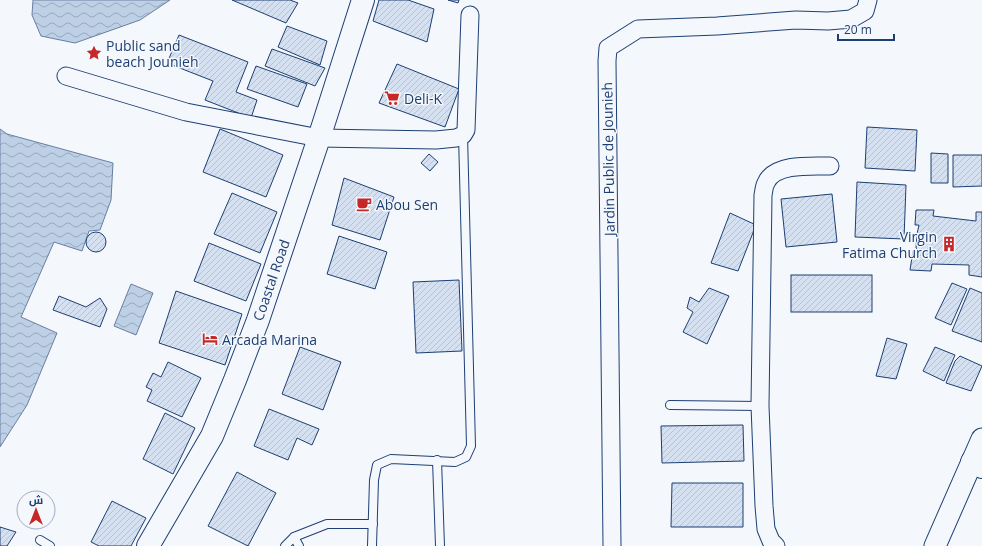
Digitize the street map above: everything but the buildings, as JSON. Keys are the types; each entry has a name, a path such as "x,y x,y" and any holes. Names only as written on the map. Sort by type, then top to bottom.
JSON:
{"main road":[{"name":"Coastal Road","path":"150,545 215,429 258,320 319,138 363,0"}],"street":[{"name":"Jardin Public de Jounieh","path":"612,546 608,48 638,29 717,26 796,20 828,21 851,19 865,11 868,0"},
{"path":"66,76 186,112 319,138 436,140 456,138 463,135 466,130 470,15"},
{"path":"776,546 771,542 766,529 760,406 763,195 766,182 772,175 782,168 830,166"},
{"path":"935,546 977,465 982,438"}],"lane":[{"path":"372,546 374,480 377,465 391,459 455,462 466,457 471,446 463,135"},
{"path":"670,405 760,406"},
{"path":"437,460 440,546"},
{"path":"285,546 294,537 327,524 373,524"},
{"path":"294,537 299,546"},
{"path":"40,540 50,546"}],"water":[{"path":"33,0 170,0 140,20 75,43 41,36 32,15"},
{"path":"0,129 7,134 113,163 111,200 100,230 89,231 82,251 54,242 21,317 57,333 27,405 0,447"},
{"path":"131,284 153,293 136,335 114,326"}],"place":[{"name":"Public sand beach Jounieh","path":"94,53"},
{"name":"Deli-K","path":"392,98"},
{"name":"Abou Sen","path":"364,204"},
{"name":"Virgin Fatima Church","path":"949,244"},
{"name":"Arcada Marina","path":"210,339"}]}
